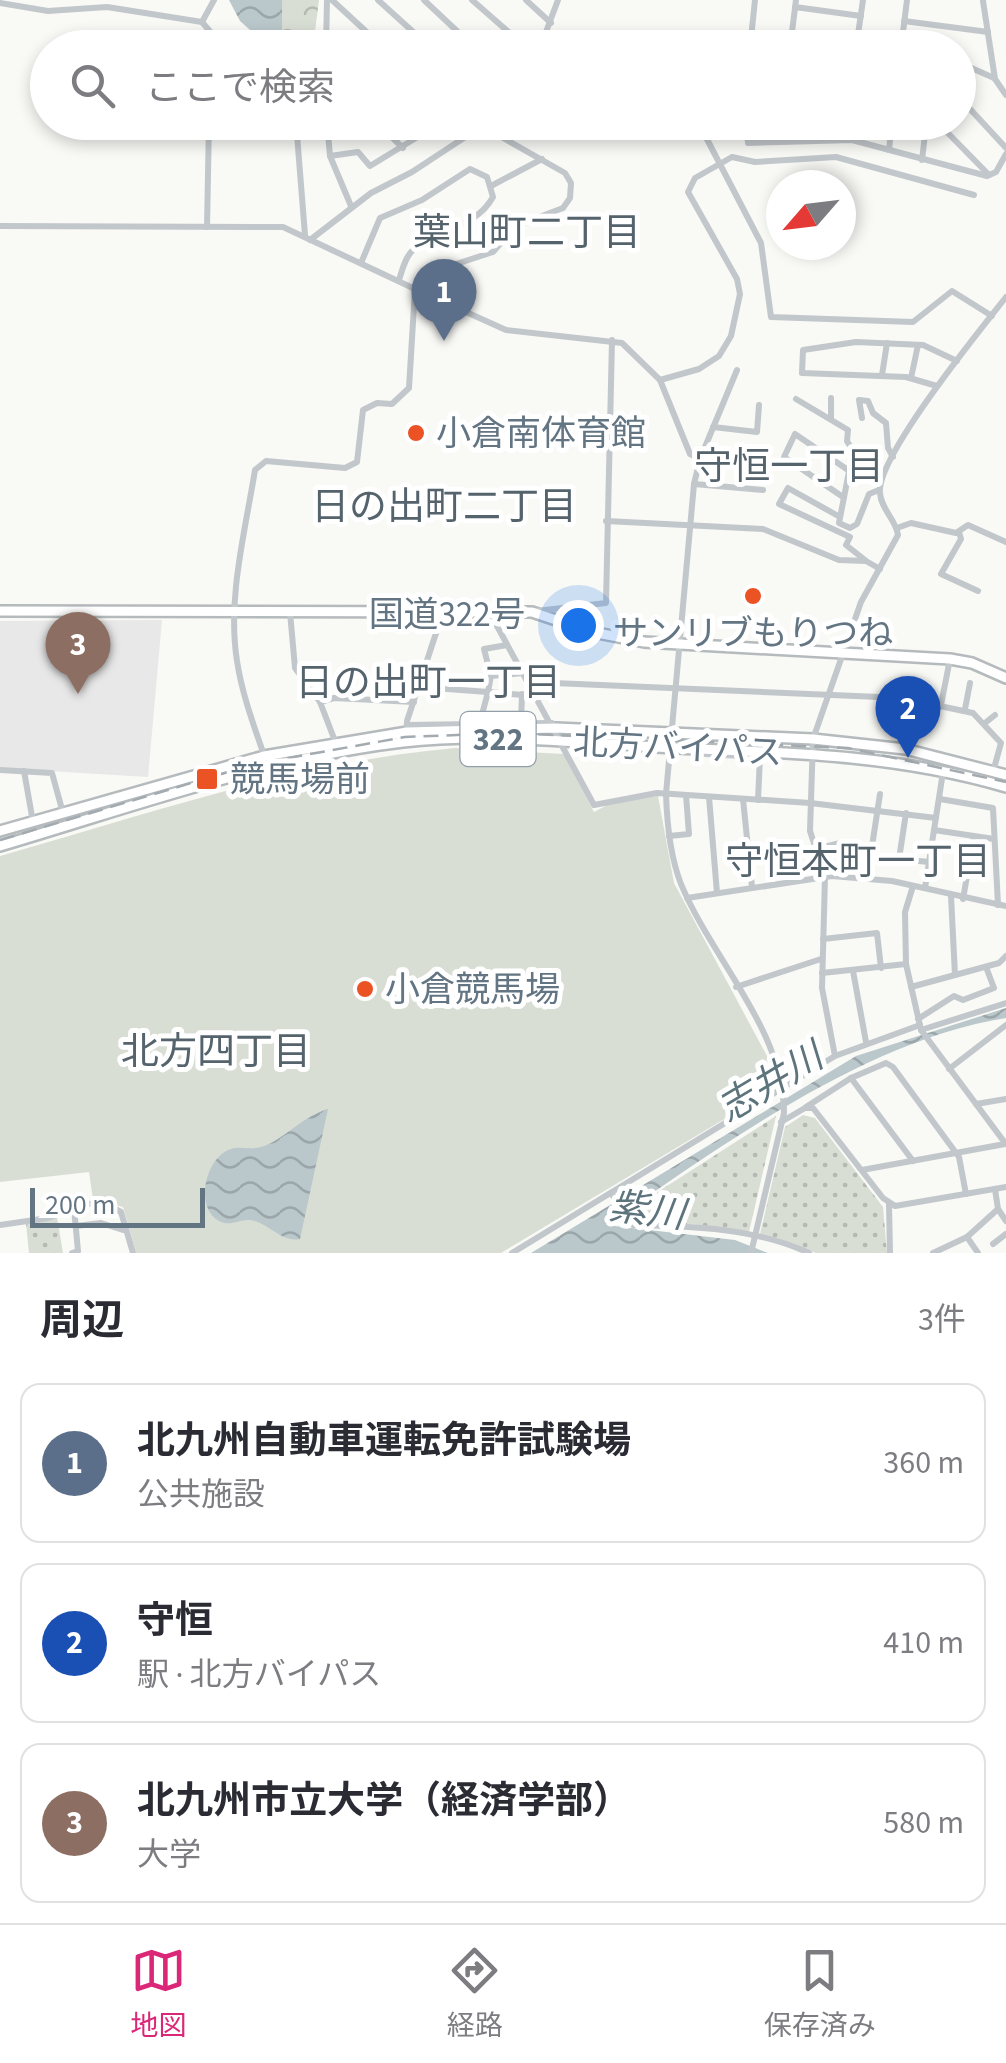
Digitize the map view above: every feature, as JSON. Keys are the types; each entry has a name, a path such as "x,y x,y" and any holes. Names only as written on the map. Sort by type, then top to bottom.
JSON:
{"highway":[{"name":"国道322号","path":"0,611 532,612 613,637 950,659 972,662 1006,678"},
{"name":"北方バイパス","path":"0,831 264,756 334,741 407,733 554,726 812,740 905,749 1006,776"},
{"name":"北方バイパス","path":"0,846 268,768 407,733 811,754 944,770 1006,787"}],"street":[{"path":"202,22 214,0"},
{"path":"327,30 330,0"},
{"path":"330,0 364,30"},
{"path":"378,0 411,30"},
{"path":"424,0 456,30"},
{"path":"472,0 505,30"},
{"path":"526,0 551,23"},
{"path":"548,30 558,0"},
{"path":"752,30 755,0"},
{"path":"858,30 863,0"},
{"path":"903,30 906,0"},
{"path":"983,0 995,79 1006,95"},
{"path":"5,2 48,10 86,3 202,22 209,30"},
{"path":"792,30 795,4 860,16"},
{"path":"904,21 973,30"},
{"path":"976,30 988,32"},
{"path":"976,70 995,79"},
{"path":"976,117 1006,151 990,176"},
{"path":"207,227 208,140"},
{"path":"298,140 308,238"},
{"path":"329,140 330,156 351,206"},
{"path":"395,140 404,148"},
{"path":"330,156 358,152 370,166 418,140"},
{"path":"308,238 351,206 458,140"},
{"path":"415,288 441,269 493,252 513,229 563,208 571,182 542,159 507,140"},
{"path":"707,140 761,244 772,317 913,322 952,291 992,316"},
{"path":"746,140 852,140 990,176"},
{"path":"889,150 890,140"},
{"path":"922,160 924,140"},
{"path":"955,140 990,176"},
{"path":"660,380 707,365 731,336 739,284 688,192 695,178 718,164 732,158 755,162 852,158 974,195"},
{"path":"492,186 542,159"},
{"path":"362,263 380,218 422,200 470,169 487,177 492,186 488,206 472,220 412,250 399,280"},
{"path":"0,226 283,227 506,330 622,343 660,380 690,454 752,458"},
{"path":"268,768 237,663 235,613 256,466 266,462 345,468 357,462 364,410 376,404 392,404 409,388 415,288"},
{"path":"796,398 848,430 847,442 853,450 838,524 850,528 857,524 869,494 879,490 893,457 937,386 1006,297"},
{"path":"532,612 606,603 612,340"},
{"path":"937,386 882,375 802,373 803,350 887,343 918,345 938,349 957,362"},
{"path":"882,375 887,343"},
{"path":"911,378 918,345"},
{"path":"736,370 701,456 694,484 666,794 669,836 688,898 772,1055 783,1093 782,1117 750,1253"},
{"path":"831,398 831,419"},
{"path":"862,418 859,400 868,401 873,413 886,423 888,448 893,457"},
{"path":"713,427 756,432 758,405"},
{"path":"843,496 784,457 796,434 848,470"},
{"path":"694,484 763,490"},
{"path":"840,516 788,488 780,504 850,536 846,545 880,569"},
{"path":"835,1056 822,973 825,877 816,849 810,803 812,740 840,652 896,541 897,528 879,490"},
{"path":"606,521 763,529 839,560 866,560"},
{"path":"897,528 911,523 958,532 968,525 1006,542"},
{"path":"958,532 960,539 941,574 978,592"},
{"path":"290,612 295,668 320,702 334,741"},
{"path":"443,612 407,733 480,722 554,726"},
{"path":"490,613 594,805 666,794 810,803 936,818"},
{"path":"480,722 492,676 484,649 507,646"},
{"path":"941,705 950,659"},
{"path":"492,676 523,673"},
{"path":"528,682 827,694 941,705 964,710 985,723 1002,743 994,772"},
{"path":"964,710 970,683"},
{"path":"420,687 536,696"},
{"path":"521,722 522,694"},
{"path":"320,702 334,698 414,702"},
{"path":"985,723 995,714"},
{"path":"702,750 705,754 760,757 758,800"},
{"path":"0,770 52,773 63,813"},
{"path":"925,888 944,770"},
{"path":"24,771 33,822"},
{"path":"868,879 880,794"},
{"path":"669,836 689,834 686,795"},
{"path":"709,797 717,893"},
{"path":"743,799 752,887"},
{"path":"688,898 825,877 913,886 1002,905 993,808 940,799"},
{"path":"906,813 899,859 929,862"},
{"path":"934,830 994,838"},
{"path":"963,899 974,836"},
{"path":"816,849 840,843"},
{"path":"862,1170 1006,1143 930,1045 920,1025 906,964 905,912 913,886"},
{"path":"951,896 955,975"},
{"path":"823,939 877,933 881,968"},
{"path":"911,988 986,966 1006,956"},
{"path":"736,987 821,959"},
{"path":"822,973 906,964"},
{"path":"920,1025 954,996 963,1000 994,988 986,966"},
{"path":"853,971 866,1042"},
{"path":"512,1253 783,1093 835,1056 920,1025 1006,1004"},
{"path":"948,1069 1006,1025"},
{"path":"782,1117 886,1063 893,1066 956,1152 966,1194"},
{"path":"851,1078 913,1161"},
{"path":"976,1104 1006,1099"},
{"path":"805,1108 817,1111 889,1204 890,1253"},
{"path":"889,1204 902,1206 1006,1188"},
{"path":"995,1190 998,1209 1006,1221"},
{"path":"611,1193 633,1225 693,1226 755,1236 809,1253"},
{"path":"0,1224 48,1218 104,1203 120,1212 134,1253"},
{"path":"72,1253 78,1251 74,1208"},
{"path":"932,1253 947,1251 998,1209"},
{"path":"76,1226 102,1224 124,1231"},
{"path":"993,1244 1006,1234"},
{"path":"967,1236 978,1253"}],"shaded area":[{"path":"162,620 148,777 0,768 0,621"}],"green space":[{"path":"282,0 319,0 315,30 282,30"},
{"name":"小倉競馬場","path":"455,748 564,754 594,812 613,802 658,796 674,883 767,1056 776,1088 501,1253 136,1253 123,1207 93,1200 89,1172 0,1182 0,856 282,777"},
{"path":"803,1115 815,1118 883,1207 887,1253 816,1253 760,1234 785,1127"},
{"path":"776,1116 749,1232 690,1224 633,1223 628,1211"},
{"path":"57,1217 63,1253 29,1253 26,1223"}],"water":[{"path":"229,0 282,0 282,30 250,30 240,21"},
{"path":"1006,1008 1006,1018 901,1048 797,1100 606,1225 735,1240 768,1253 531,1253 856,1056"},
{"path":"328,1109 300,1239 287,1238 257,1222 223,1223 211,1215 206,1183 222,1154 234,1148 269,1144"}],"railway":[{"path":"0,840 255,764 405,737 509,733 848,748 1006,782"}],"place":[{"name":"北九州自動車運転免許試験場","path":"444,341"},
{"name":"小倉南体育館","path":"416,433"},
{"name":"サンリブもりつね","path":"753,596"},
{"name":"北九州市立大学（経済学部）","path":"78,694"},
{"name":"守恒","path":"908,758"},
{"name":"競馬場前","path":"207,779"},
{"name":"小倉競馬場","path":"365,989"}],"district":[{"name":"葉山町二丁目","path":"527,232"},
{"name":"守恒一丁目","path":"789,466"},
{"name":"日の出町二丁目","path":"444,506"},
{"name":"日の出町一丁目","path":"428,682"},
{"name":"守恒本町一丁目","path":"858,861"},
{"name":"北方四丁目","path":"216,1051"}],"water label":[{"name":"志井川","path":"770,1082"},
{"name":"紫川","path":"647,1210"}]}
